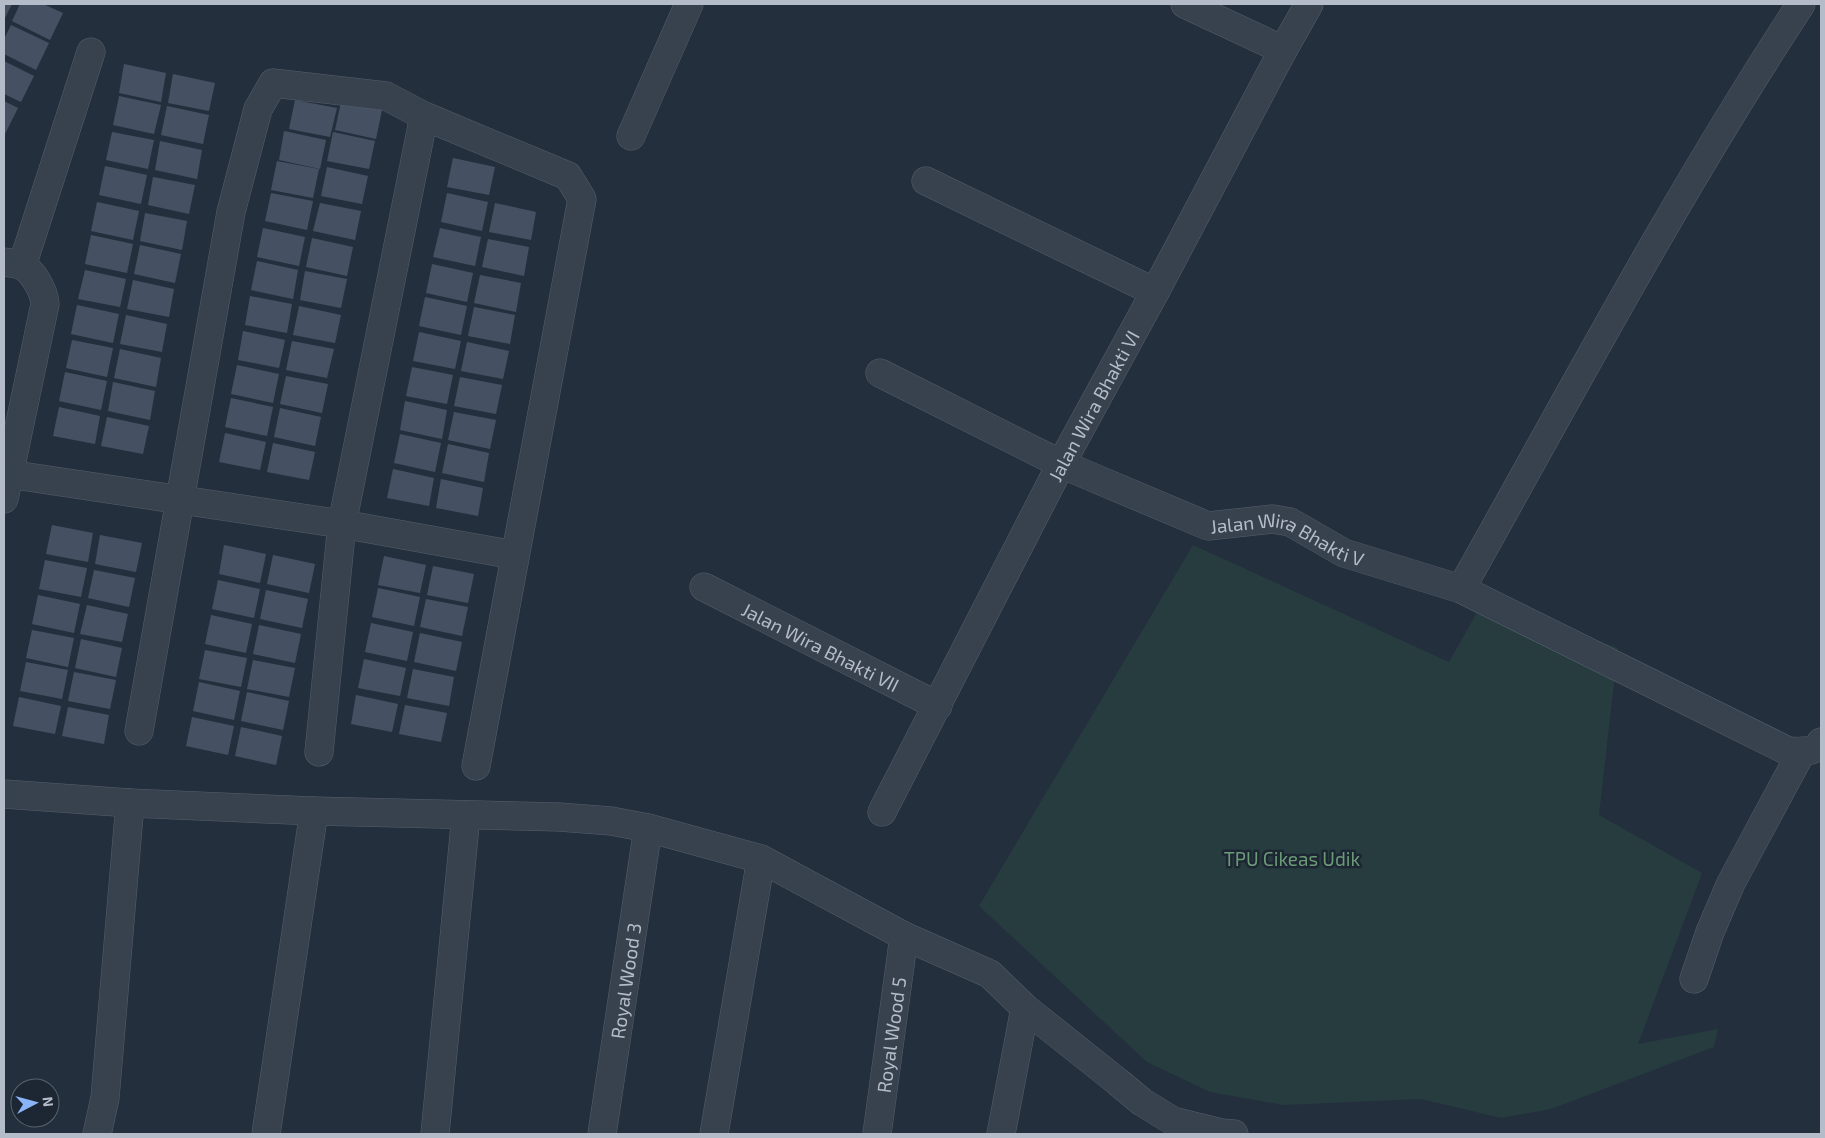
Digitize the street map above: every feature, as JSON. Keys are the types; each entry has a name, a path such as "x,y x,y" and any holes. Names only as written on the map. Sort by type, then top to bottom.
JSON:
{"street":[{"path":"631,136 689,4"},
{"path":"1185,4 1283,50"},
{"name":"Jalan Wira Bhakti VI","path":"882,812 1061,464 1309,4"},
{"path":"1461,589 1664,226 1768,54 1801,4"},
{"path":"90,52 13,264 39,283 44,294 45,304 6,486 181,500 342,524 514,555"},
{"path":"140,731 231,212 258,109 273,83 386,96 424,116 568,176 582,199 476,766"},
{"path":"319,752 342,524 424,116"},
{"path":"926,181 1155,292"},
{"name":"Jalan Wira Bhakti V","path":"880,373 1061,464 1208,526 1273,519 1290,522 1344,553 1461,589 1788,751 1812,746"},
{"name":"Jalan Wira Bhakti VII","path":"704,587 938,706"},
{"path":"1694,980 1710,932 1731,883 1812,746"},
{"path":"4,794 130,803 314,812 466,815 611,821 648,828 762,859 904,936 990,974 1025,1008 1142,1102 1171,1128 1234,1134"},
{"path":"97,1134 105,1098 130,803"},
{"path":"266,1134 314,812"},
{"path":"435,1134 466,815"},
{"name":"Royal Wood 3","path":"602,1134 648,828"},
{"path":"714,1134 762,859"},
{"name":"Royal Wood 5","path":"877,1134 904,936"},
{"path":"1001,1134 1025,1008"}],"green space":[{"name":"TPU Cikeas Udik","path":"1193,545 1449,662 1484,600 1618,648 1599,815 1702,873 1638,1044 1718,1029 1714,1047 1551,1109 1501,1118 1421,1099 1284,1105 1210,1092 1147,1062 979,906"}],"building":[{"path":"4,4 12,4 5,18 4,17"},
{"path":"20,4 43,4 63,13 50,40 12,21"},
{"path":"11,25 49,43 36,70 4,54 4,39"},
{"path":"4,61 34,76 21,102 4,94"},
{"path":"124,64 166,73 161,102 119,93"},
{"path":"173,74 215,83 209,111 168,103"},
{"path":"119,96 161,105 154,134 113,125"},
{"path":"295,100 337,108 330,137 289,129"},
{"path":"4,101 18,108 5,134 4,134"},
{"path":"341,102 382,110 376,139 335,130"},
{"path":"167,106 209,115 203,144 161,135"},
{"path":"284,131 326,140 320,169 279,160"},
{"path":"112,132 154,140 148,169 106,160"},
{"path":"333,132 375,141 369,169 327,161"},
{"path":"160,141 202,150 197,179 155,170"},
{"path":"453,158 495,167 489,195 447,187"},
{"path":"277,161 319,169 313,198 271,190"},
{"path":"105,166 147,175 141,204 99,195"},
{"path":"327,167 368,176 362,204 321,196"},
{"path":"153,177 195,185 189,214 148,205"},
{"path":"271,193 313,201 307,230 265,221"},
{"path":"447,193 488,202 482,231 441,222"},
{"path":"97,202 139,211 133,240 91,231"},
{"path":"320,203 361,211 355,240 313,231"},
{"path":"495,203 536,212 531,240 489,232"},
{"path":"145,213 187,221 182,250 140,241"},
{"path":"263,228 305,237 299,266 257,257"},
{"path":"440,228 481,237 475,266 433,257"},
{"path":"91,235 133,244 127,273 85,264"},
{"path":"312,238 353,247 347,276 306,267"},
{"path":"488,239 529,247 524,276 482,267"},
{"path":"140,245 181,254 175,283 134,274"},
{"path":"257,261 298,270 293,299 251,290"},
{"path":"432,264 473,273 467,302 426,293"},
{"path":"85,270 126,279 120,307 78,299"},
{"path":"305,271 347,279 341,308 300,300"},
{"path":"480,275 521,283 516,312 474,303"},
{"path":"133,280 174,289 169,317 127,309"},
{"path":"250,296 292,304 287,333 245,325"},
{"path":"425,297 467,306 461,335 419,326"},
{"path":"77,305 119,314 113,343 71,334"},
{"path":"299,306 341,315 335,343 293,335"},
{"path":"474,307 515,315 510,344 468,336"},
{"path":"126,315 167,324 162,352 120,344"},
{"path":"243,331 285,340 279,368 238,360"},
{"path":"419,332 461,341 455,369 413,361"},
{"path":"72,340 113,348 107,377 66,368"},
{"path":"292,341 334,349 327,378 286,370"},
{"path":"467,342 509,351 503,379 461,371"},
{"path":"120,349 161,358 156,387 114,378"},
{"path":"237,365 279,374 273,403 231,394"},
{"path":"412,367 453,375 447,404 406,396"},
{"path":"65,372 107,381 101,410 59,401"},
{"path":"286,376 328,384 322,413 280,404"},
{"path":"460,377 502,385 496,414 454,406"},
{"path":"113,382 155,391 150,420 108,411"},
{"path":"231,398 273,407 267,436 225,427"},
{"path":"405,401 447,410 442,439 400,430"},
{"path":"59,407 100,416 95,444 53,436"},
{"path":"280,408 321,417 315,446 274,437"},
{"path":"454,412 496,420 490,449 448,440"},
{"path":"107,417 149,426 143,454 101,446"},
{"path":"225,433 266,442 260,470 219,462"},
{"path":"400,434 441,443 435,472 394,463"},
{"path":"273,443 315,452 309,480 267,472"},
{"path":"448,444 489,453 484,482 442,473"},
{"path":"393,469 434,478 429,506 387,498"},
{"path":"441,479 483,488 478,516 436,508"},
{"path":"52,525 93,533 88,562 46,554"},
{"path":"100,535 142,543 136,572 95,564"},
{"path":"224,545 266,554 260,583 219,574"},
{"path":"273,555 315,564 309,593 267,584"},
{"path":"384,556 426,565 420,593 378,585"},
{"path":"45,560 87,568 81,597 39,589"},
{"path":"433,566 474,574 468,603 427,595"},
{"path":"94,570 135,578 129,607 88,598"},
{"path":"218,580 260,589 254,618 212,609"},
{"path":"378,588 420,597 414,626 372,617"},
{"path":"266,590 308,599 302,628 260,619"},
{"path":"38,595 80,604 74,633 32,624"},
{"path":"426,599 468,607 462,636 420,627"},
{"path":"87,605 128,614 122,642 80,634"},
{"path":"211,615 252,624 246,653 205,644"},
{"path":"371,623 413,632 407,661 365,652"},
{"path":"259,625 301,634 295,663 253,654"},
{"path":"32,630 74,638 68,667 26,658"},
{"path":"420,633 462,642 456,671 414,662"},
{"path":"81,639 122,648 116,677 75,668"},
{"path":"205,650 247,658 241,687 199,679"},
{"path":"364,659 406,668 400,696 358,688"},
{"path":"253,660 295,668 289,697 247,689"},
{"path":"26,662 68,670 62,699 20,691"},
{"path":"413,669 454,677 449,706 407,698"},
{"path":"74,672 116,680 110,709 68,701"},
{"path":"199,682 240,691 234,720 193,711"},
{"path":"247,692 289,701 283,730 241,721"},
{"path":"356,695 398,704 392,732 351,724"},
{"path":"19,697 61,706 55,734 13,726"},
{"path":"405,705 447,713 441,742 399,734"},
{"path":"68,707 109,715 104,744 62,736"},
{"path":"192,717 234,726 228,755 186,746"},
{"path":"241,727 282,736 276,765 235,756"}]}
